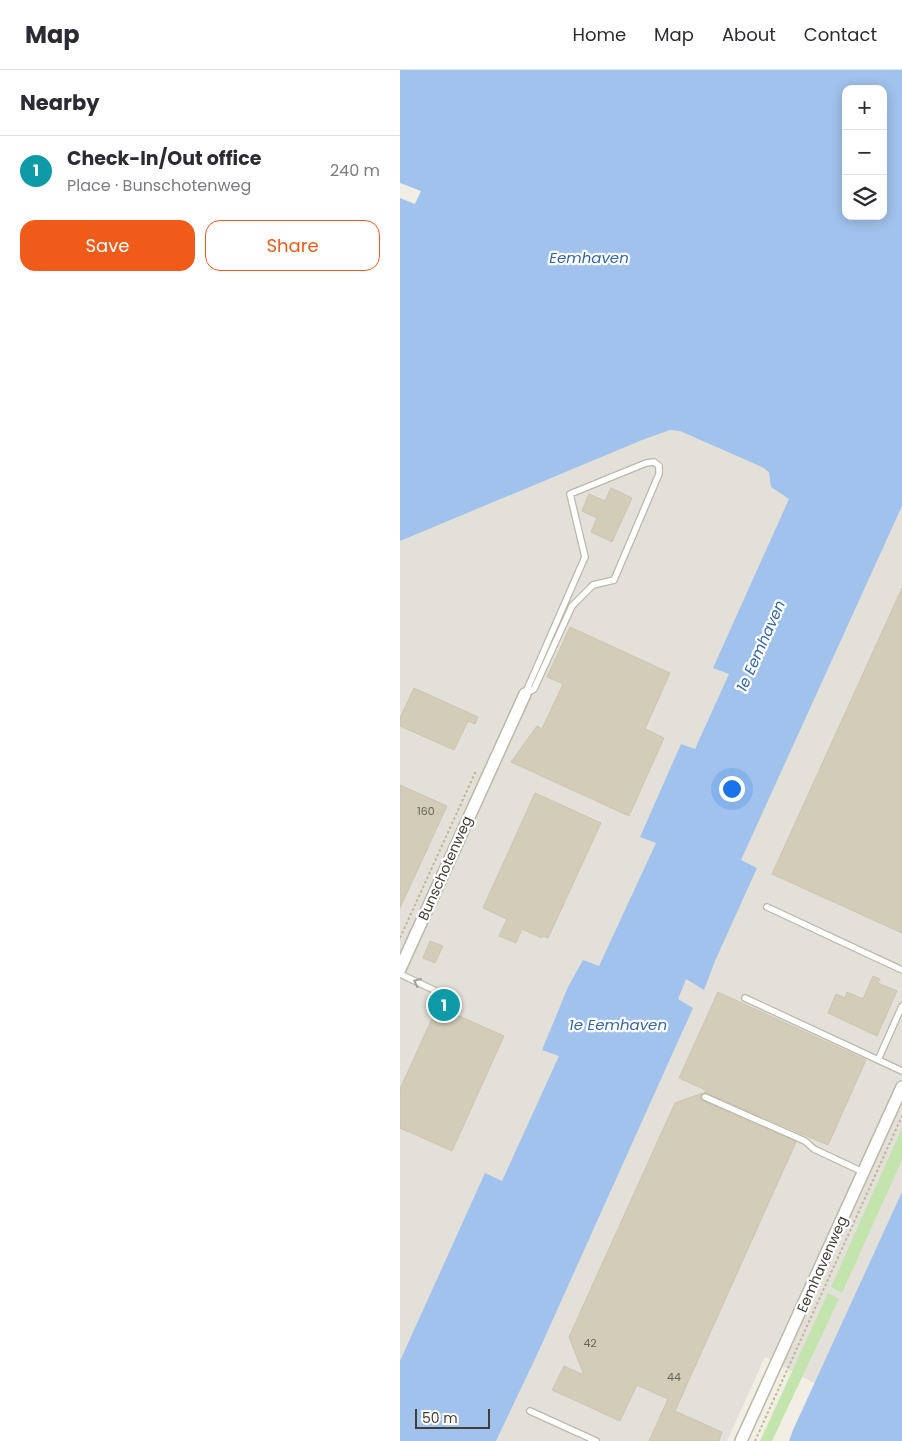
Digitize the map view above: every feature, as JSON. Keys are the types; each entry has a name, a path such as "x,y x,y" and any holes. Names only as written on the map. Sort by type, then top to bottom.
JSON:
{"street":[{"name":"Bunschotenweg","path":"400,969 525,694"},
{"name":"Eemhavenweg","path":"741,1441 902,1087"}],"lane":[{"path":"654,462 659,466 659,474 614,580 593,585 572,606 534,689 525,694 584,557 570,494 646,463 654,462"},
{"path":"767,907 902,970"},
{"path":"400,974 434,990"},
{"path":"745,998 902,1072"},
{"path":"878,1060 902,1006"},
{"path":"705,1097 805,1141 814,1149 864,1172"},
{"path":"530,1411 596,1441"}],"path":[{"name":"Bunschotenweg","path":"400,938 474,773 491,767"},
{"name":"Eemhavenweg","path":"755,1441 902,1116"}],"shaded area":[{"path":"632,408 902,414 902,1254 835,1394 765,1357 727,1441 400,1441 400,510"}],"green space":[{"path":"902,1128 902,1160 842,1293 831,1287"},
{"path":"828,1293 839,1299 772,1441 760,1441"}],"water":[{"name":"Eemhaven","path":"400,70 902,70 902,506 741,860 757,868 704,990 686,979 678,999 693,1008 536,1357 496,1441 400,1441 400,1361 485,1173 502,1181 559,1056 542,1050 568,987 583,960 599,966 656,843 640,837 681,744 695,749 729,674 713,668 789,499 771,487 769,472 762,467 680,431 670,430 400,541"},
{"path":"902,1192 902,1441 789,1441 793,1430"}],"pier":[{"path":"400,183 421,191 415,204 400,198"}],"building":[{"path":"611,488 632,498 612,542 591,532 597,518 582,511 589,494 605,501"},
{"path":"902,588 902,933 772,874"},
{"path":"570,627 670,673 645,729 664,738 629,816 511,762 537,726 542,729 563,684 547,677"},
{"path":"414,688 478,717 475,724 468,721 454,750 400,726 400,718"},
{"path":"400,785 447,806 400,908"},
{"path":"535,793 601,823 548,938 543,936 542,938 522,929 516,943 499,936 507,919 483,908"},
{"path":"430,941 443,946 435,963 423,958"},
{"path":"873,976 880,979 878,983 897,991 877,1036 828,1013 836,994 845,998 847,992 863,999"},
{"path":"718,992 866,1060 828,1145 704,1092 708,1091 679,1078"},
{"path":"440,1001 450,1006 448,1011 504,1036 452,1151 400,1128 400,1089"},
{"path":"703,1093 700,1097 703,1101 796,1142 675,1411 722,1432 719,1441 649,1441 668,1399 637,1385 620,1421 552,1390 564,1366 584,1375 569,1337 675,1103"}],"place":[{"name":"Check-In/Out office","path":"444,1005"}],"water label":[{"name":"1e Eemhaven","path":"761,646"},
{"name":"1e Eemhaven","path":"618,1025"}]}
